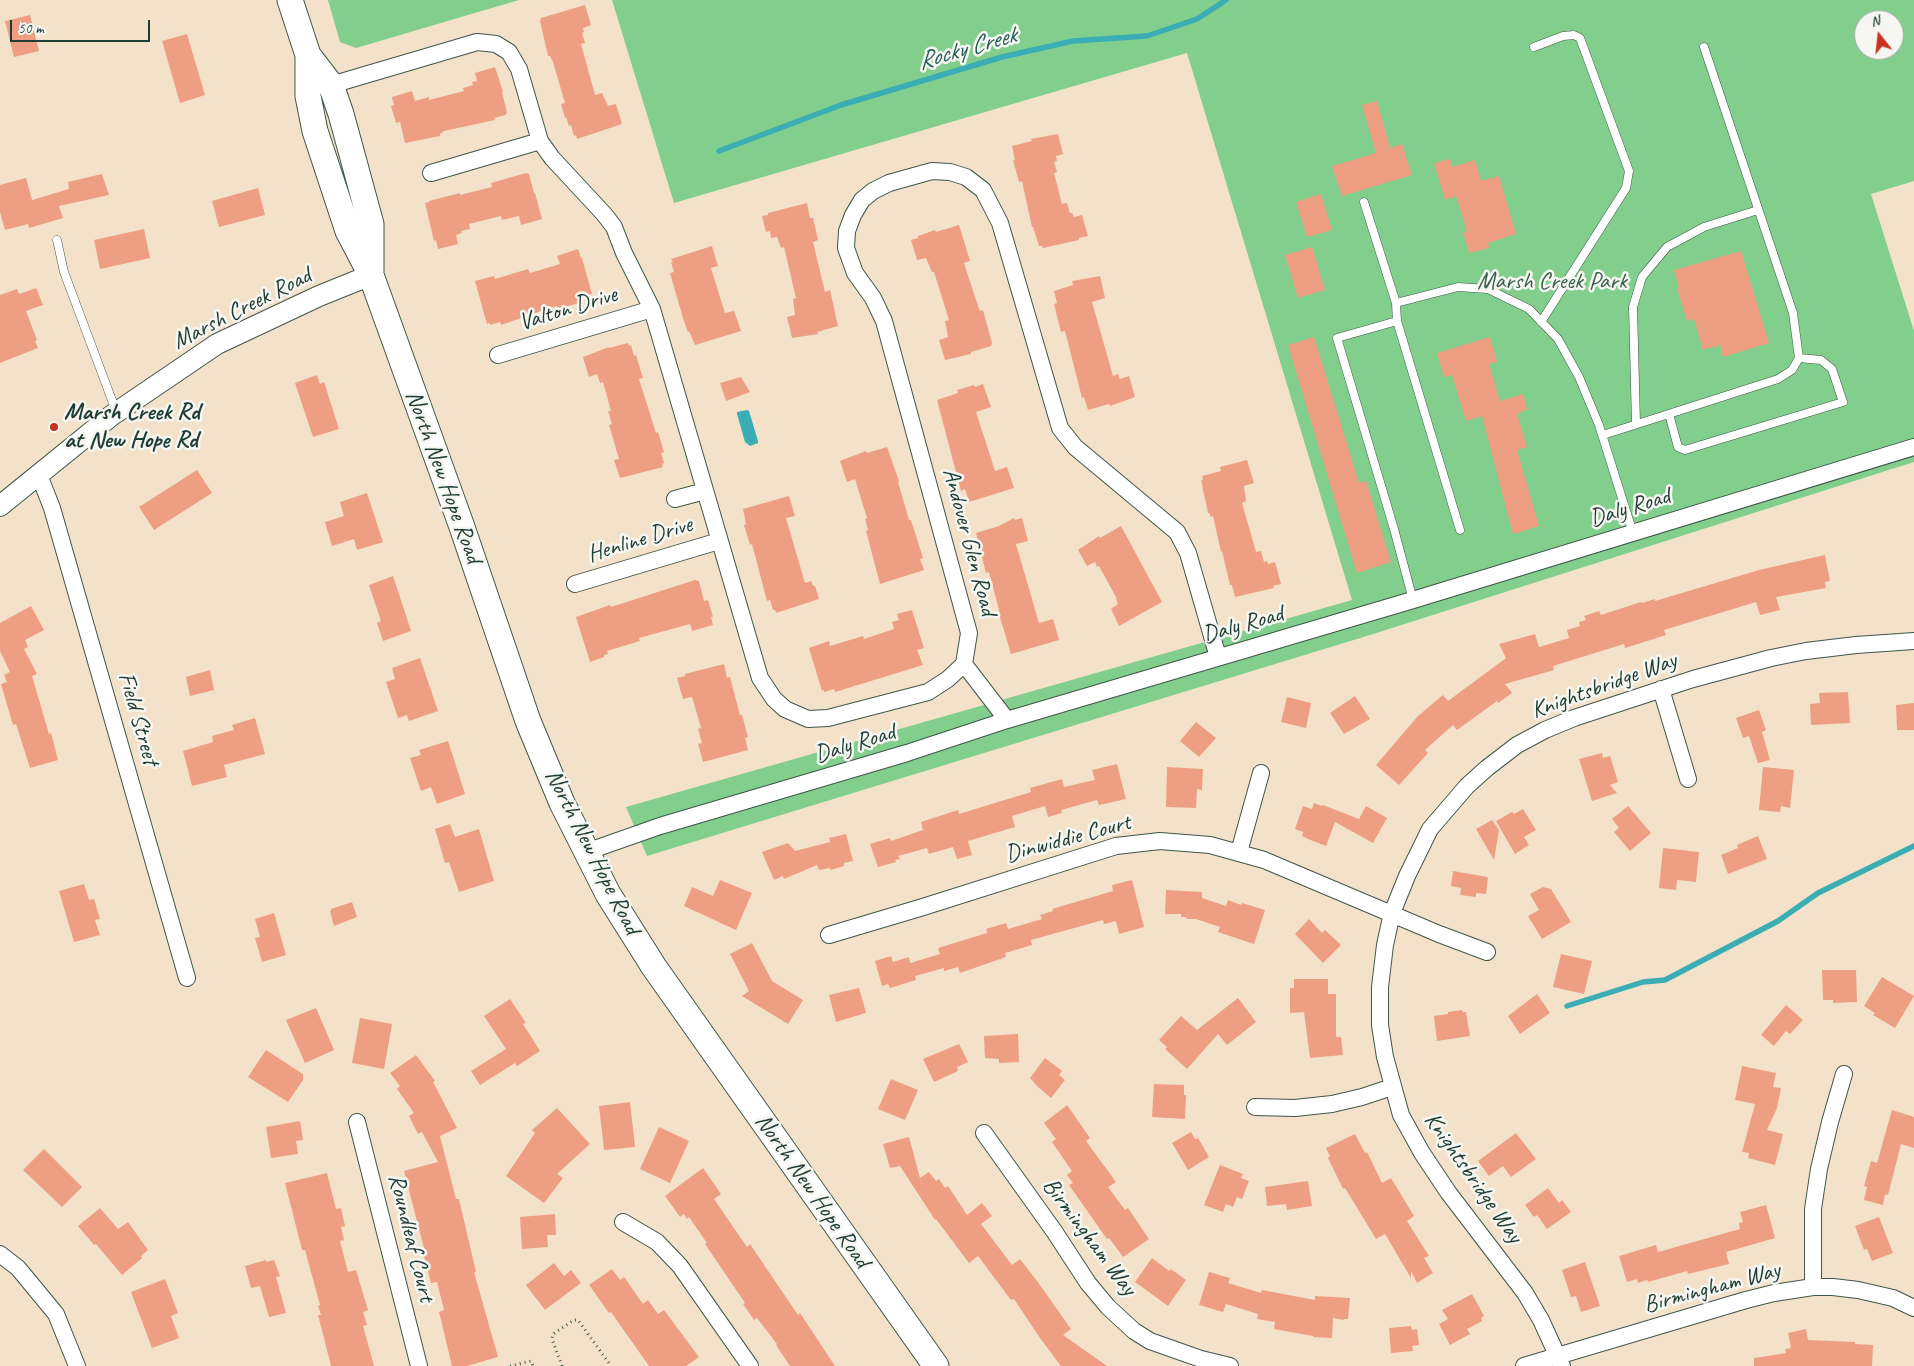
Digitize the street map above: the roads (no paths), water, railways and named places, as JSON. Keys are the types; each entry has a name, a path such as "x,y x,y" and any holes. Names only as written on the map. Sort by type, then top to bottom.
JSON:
{"main road":[{"name":"North New Hope Road","path":"290,0 308,55 308,96 315,131 348,231 371,275 462,527 528,721 562,803 608,894 654,967 936,1366"},
{"name":"North New Hope Road","path":"308,55 331,85 341,114 371,224 371,275"}],"street":[{"path":"331,85 477,42 496,44 508,52 519,69 540,141 552,158 614,227 624,253 652,308 760,678 774,699 785,709 808,719 828,718 928,692 948,679 964,664 1007,720"},
{"path":"431,172 540,141"},
{"name":"Andover Glen Road","path":"964,664 969,633 884,321 873,298 855,273 846,248 847,231 853,215 862,200 889,182 932,172 950,172 966,177 982,190 989,201 1000,223 1060,428 1074,447 1177,532 1188,553 1218,656"},
{"name":"Marsh Creek Road","path":"0,506 116,412 217,344 319,296 371,275"},
{"name":"Valton Drive","path":"498,355 652,308"},
{"name":"Daly Road","path":"586,852 660,826 907,753 1007,720 1218,656 1413,600 1914,447"},
{"name":"Field Street","path":"39,475 52,508 187,978"},
{"path":"675,499 705,491"},
{"name":"Henline Drive","path":"575,584 719,541"},
{"name":"Knightsbridge Way","path":"1560,1361 1541,1320 1525,1293 1448,1192 1422,1153 1401,1115 1392,1087 1385,1057 1380,1016 1380,987 1385,945 1392,913 1407,876 1430,830 1450,804 1487,768 1517,746 1545,730 1574,718 1710,674 1806,651 1914,641"},
{"path":"1661,689 1688,779"},
{"path":"1239,852 1260,773"},
{"name":"Dinwiddie Court","path":"829,935 1116,846 1160,841 1210,845 1264,860 1439,934 1487,952"},
{"path":"1812,1288 1813,1209 1821,1160 1844,1074"},
{"path":"1255,1107 1295,1108 1332,1104 1392,1087"},
{"name":"Roundleaf Court","path":"357,1122 419,1366"},
{"name":"Birmingham Way","path":"984,1134 1054,1231 1088,1283 1108,1307 1134,1332 1150,1341 1201,1360 1230,1366"},
{"path":"623,1222 657,1242 680,1266 750,1366"},
{"path":"0,1254 18,1268 56,1314 77,1366"},
{"name":"Birmingham Way","path":"1524,1366 1560,1361 1746,1300 1774,1293 1833,1287 1858,1290 1893,1298 1914,1308"}],"lane":[{"path":"1534,47 1563,36 1574,35 1580,38 1629,171 1626,188 1541,322"},
{"path":"1603,435 1778,379 1792,370 1799,358 1793,313 1704,47"},
{"path":"1364,202 1396,303 1397,321 1460,530"},
{"path":"1636,424 1633,307 1642,277 1668,247 1704,226 1758,210"},
{"path":"57,240 64,272 116,412"},
{"path":"1396,303 1458,287 1488,290 1529,309 1558,339 1579,378 1603,435 1633,532"},
{"path":"1397,321 1336,338 1394,529 1413,600"},
{"path":"1669,414 1678,447 1685,450 1843,402 1832,369 1821,360 1799,358"}],"water":[{"path":"749,411 758,441 758,443 750,446 745,442 737,414 737,412"}],"waterway":[{"name":"Rocky Creek","path":"719,151 841,105 1002,57 1073,41 1147,36 1197,19 1226,0"},
{"path":"1567,1006 1643,982 1665,980 1778,921 1818,893 1914,846"}],"place":[{"name":"Marsh Creek Rd at New Hope Rd","path":"54,427"}],"park label":[{"name":"Marsh Creek Park","path":"1552,282"}]}
